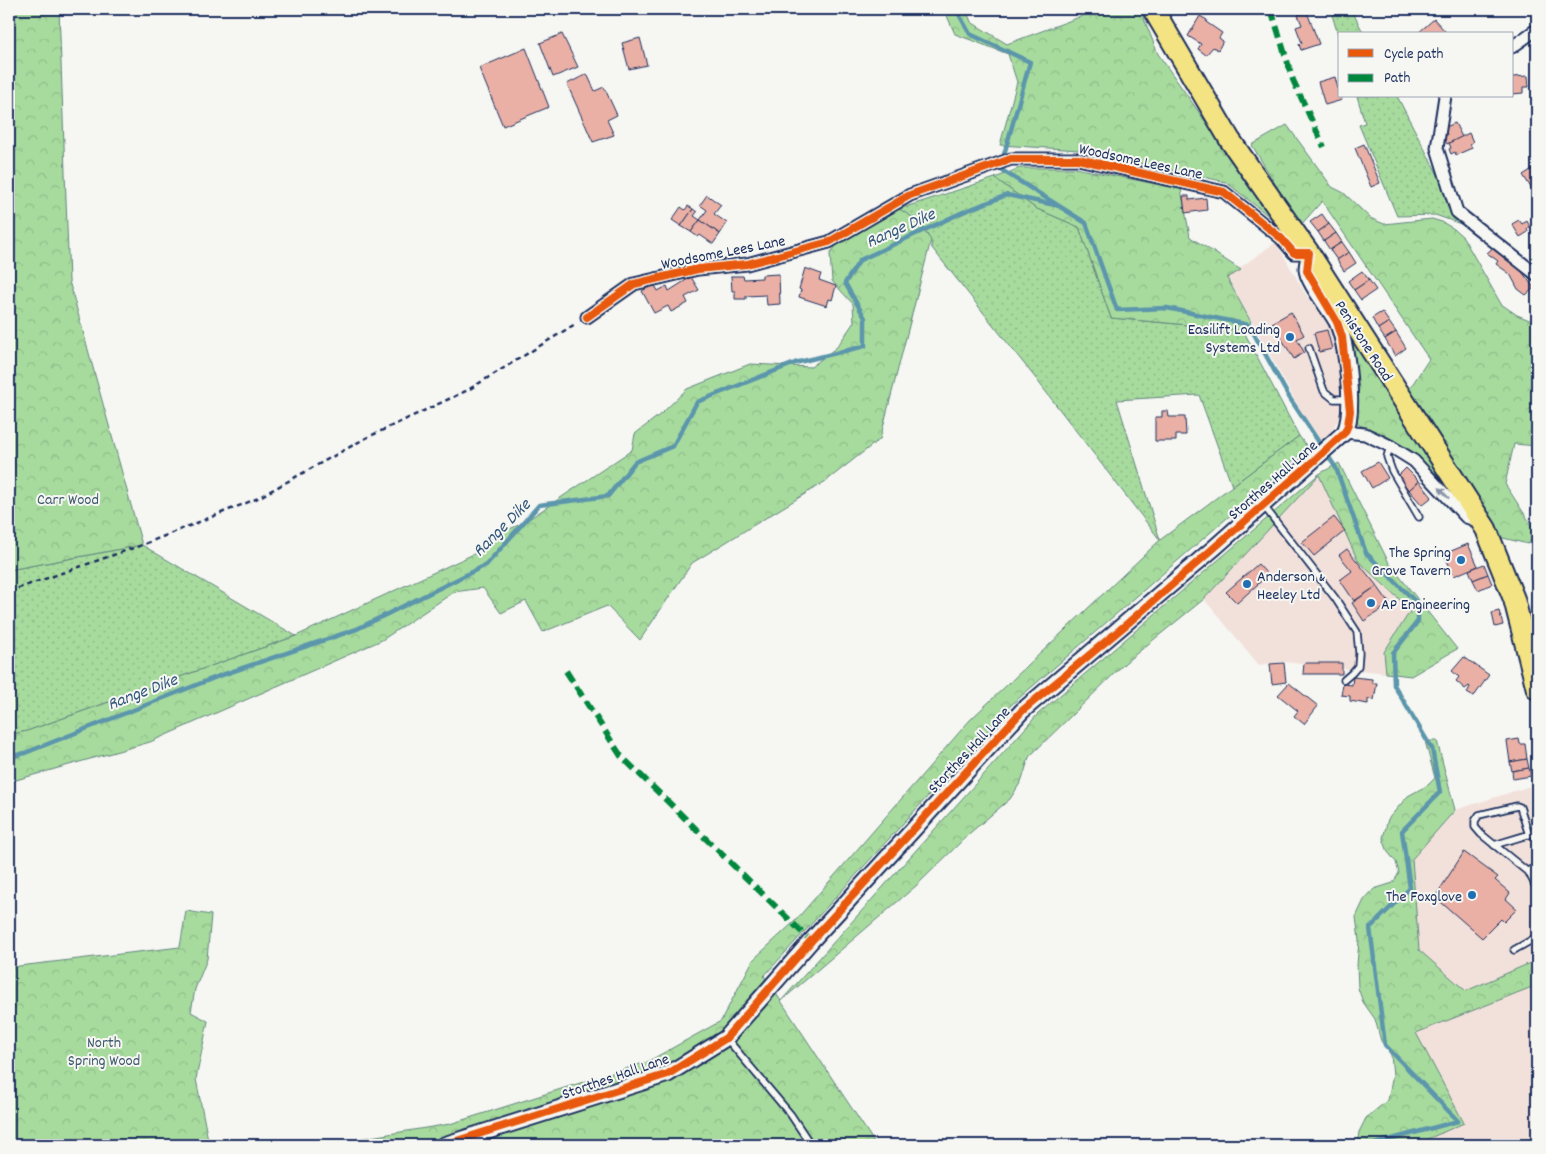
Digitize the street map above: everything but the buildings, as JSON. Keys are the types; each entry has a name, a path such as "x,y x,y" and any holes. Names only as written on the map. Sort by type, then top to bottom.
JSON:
{"highway":[{"name":"Penistone Road","path":"1154,9 1230,140 1309,253 1486,529 1514,599 1536,679"}],"street":[{"path":"1514,46 1532,32 1537,31"},
{"path":"1445,98 1436,148 1457,212 1537,275"},
{"name":"Woodsome Lees Lane","path":"587,317 634,284 698,269 747,264 829,242 910,195 1011,159 1078,159 1224,192 1282,238 1294,253 1309,253"},
{"path":"1309,253 1307,270 1337,322 1342,337 1349,399 1348,425 1341,436"},
{"path":"1341,436 1355,432 1365,434 1390,446 1414,461 1466,518 1481,522"},
{"name":"Storthes Hall Lane","path":"444,1145 668,1074 726,1038 811,941 1022,711 1128,623 1341,436"}],"lane":[{"path":"1309,348 1324,391 1334,399 1349,399"},
{"path":"1390,446 1386,458 1419,516"},
{"path":"1263,505 1335,598 1357,632 1358,666 1344,680"},
{"path":"1529,835 1520,807 1517,806 1479,815 1475,821 1474,827 1527,871 1537,889"},
{"path":"1494,845 1537,832"},
{"path":"1527,871 1537,867"},
{"path":"1514,950 1537,937"},
{"path":"726,1038 790,1115 811,1145"}],"path":[{"path":"9,590 142,545 256,499 366,438 468,390 587,317"}],"shaded area":[{"path":"1276,242 1305,293 1334,330 1338,345 1344,410 1321,448 1227,277"},
{"path":"1319,474 1358,561 1411,610 1384,652 1386,673 1284,662 1259,665 1204,599"},
{"path":"1537,784 1537,960 1466,991 1419,950 1412,859 1455,810"},
{"path":"1537,985 1537,1145 1414,1145 1463,1122 1416,1033"}],"green space":[{"name":"Carr Wood","path":"9,9 59,9 69,281 142,545 9,570"},
{"path":"944,9 966,9 971,22 1007,44 1101,9 1140,9 1158,54 1276,222 1226,182 1080,150 1000,145 1017,82 1008,54 955,34"},
{"path":"1345,9 1351,9 1363,32 1338,32 1338,34 1332,15"},
{"path":"1358,98 1398,98 1464,225 1435,215 1397,216 1359,125 1365,123"},
{"path":"1287,125 1332,187 1344,193 1370,218 1384,224 1432,219 1454,229 1463,237 1501,304 1517,315 1537,323 1537,446 1514,444 1505,484 1536,532 1528,544 1499,537 1408,391 1429,359 1322,201 1300,226 1252,145"},
{"path":"1020,168 1075,168 1181,189 1190,237 1241,270 1227,278 1251,322 1243,330 1111,318 1079,227 1035,208 995,178"},
{"path":"995,178 1035,208 1079,227 1111,318 1243,330 1299,436 1232,486 1199,395 1117,400 1160,540 932,248 925,231 916,221 899,209"},
{"path":"899,209 914,218 931,240 880,439 826,481 692,563 640,640 607,606 543,632 526,601 501,613 483,588 454,592 382,640 150,742 9,782 9,735 27,731 296,636 476,553 494,536 523,523 632,450 635,434 662,413 687,389 750,364 811,367 837,347 854,322 853,304 832,281 830,254 841,239 873,220"},
{"path":"1349,333 1450,488 1414,452 1383,434 1357,424 1358,415"},
{"path":"1299,436 1308,448 1011,705 764,976 876,1145 321,1145 450,1124 647,1062 721,1021 753,960 795,921 970,720 1160,540"},
{"path":"1339,463 1389,563 1457,649 1411,676 1386,673 1384,652 1411,610 1358,561 1319,475 1204,599 1126,662 1029,757 1022,780 1010,799 971,832 917,885 781,1001 1038,714 1319,474"},
{"path":"142,545 296,636 27,731 9,735 9,570"},
{"path":"1425,741 1437,741 1455,810 1412,859 1419,950 1466,991 1537,960 1537,985 1416,1033 1464,1123 1414,1145 1357,1145 1359,1132 1366,1118 1388,1100 1393,1075 1391,1055 1381,1041 1375,1019 1363,1002 1358,988 1359,940 1356,917 1364,900 1374,889 1393,883 1399,873 1396,862 1388,852 1383,838 1388,819 1408,796 1428,785 1435,778"},
{"name":"North Spring Wood","path":"186,911 211,915 207,959 195,989 191,1012 208,1021 196,1079 209,1145 9,1145 9,969 19,966 180,947"}],"waterway":[{"path":"956,9 970,34 1030,62 1000,169 1086,223 1117,310 1167,308 1249,325 1289,397 1336,468 1366,553 1418,604 1418,621 1393,653 1394,685 1432,749 1440,792 1402,831 1410,888 1370,928 1385,1045 1458,1121 1370,1145"},
{"name":"Range Dike","path":"9,757 25,753 219,676 357,629 486,565 539,505 608,496 635,462 673,446 697,402 795,363 865,346 865,318 845,283 860,260 963,212 1007,195 1055,205"}],"marked path":[{"path":"1271,9 1293,80 1324,147"},
{"path":"566,671 621,756 811,941"}],"cycle path":[{"path":"444,1145 668,1074 726,1038 811,941 1022,711 1128,623 1317,458 1345,432 1350,411 1342,337 1337,322 1307,271 1309,253 1294,253 1281,238 1224,192 1078,159 1011,159 910,195 829,242 747,264 698,269 634,284 587,317"}],"place":[{"name":"Easilift Loading Systems Ltd","path":"1290,337"},
{"name":"The Spring Grove Tavern","path":"1461,560"},
{"name":"Anderson & Heeley Ltd","path":"1247,584"},
{"name":"AP Engineering","path":"1371,603"},
{"name":"The Foxglove","path":"1472,895"}]}
